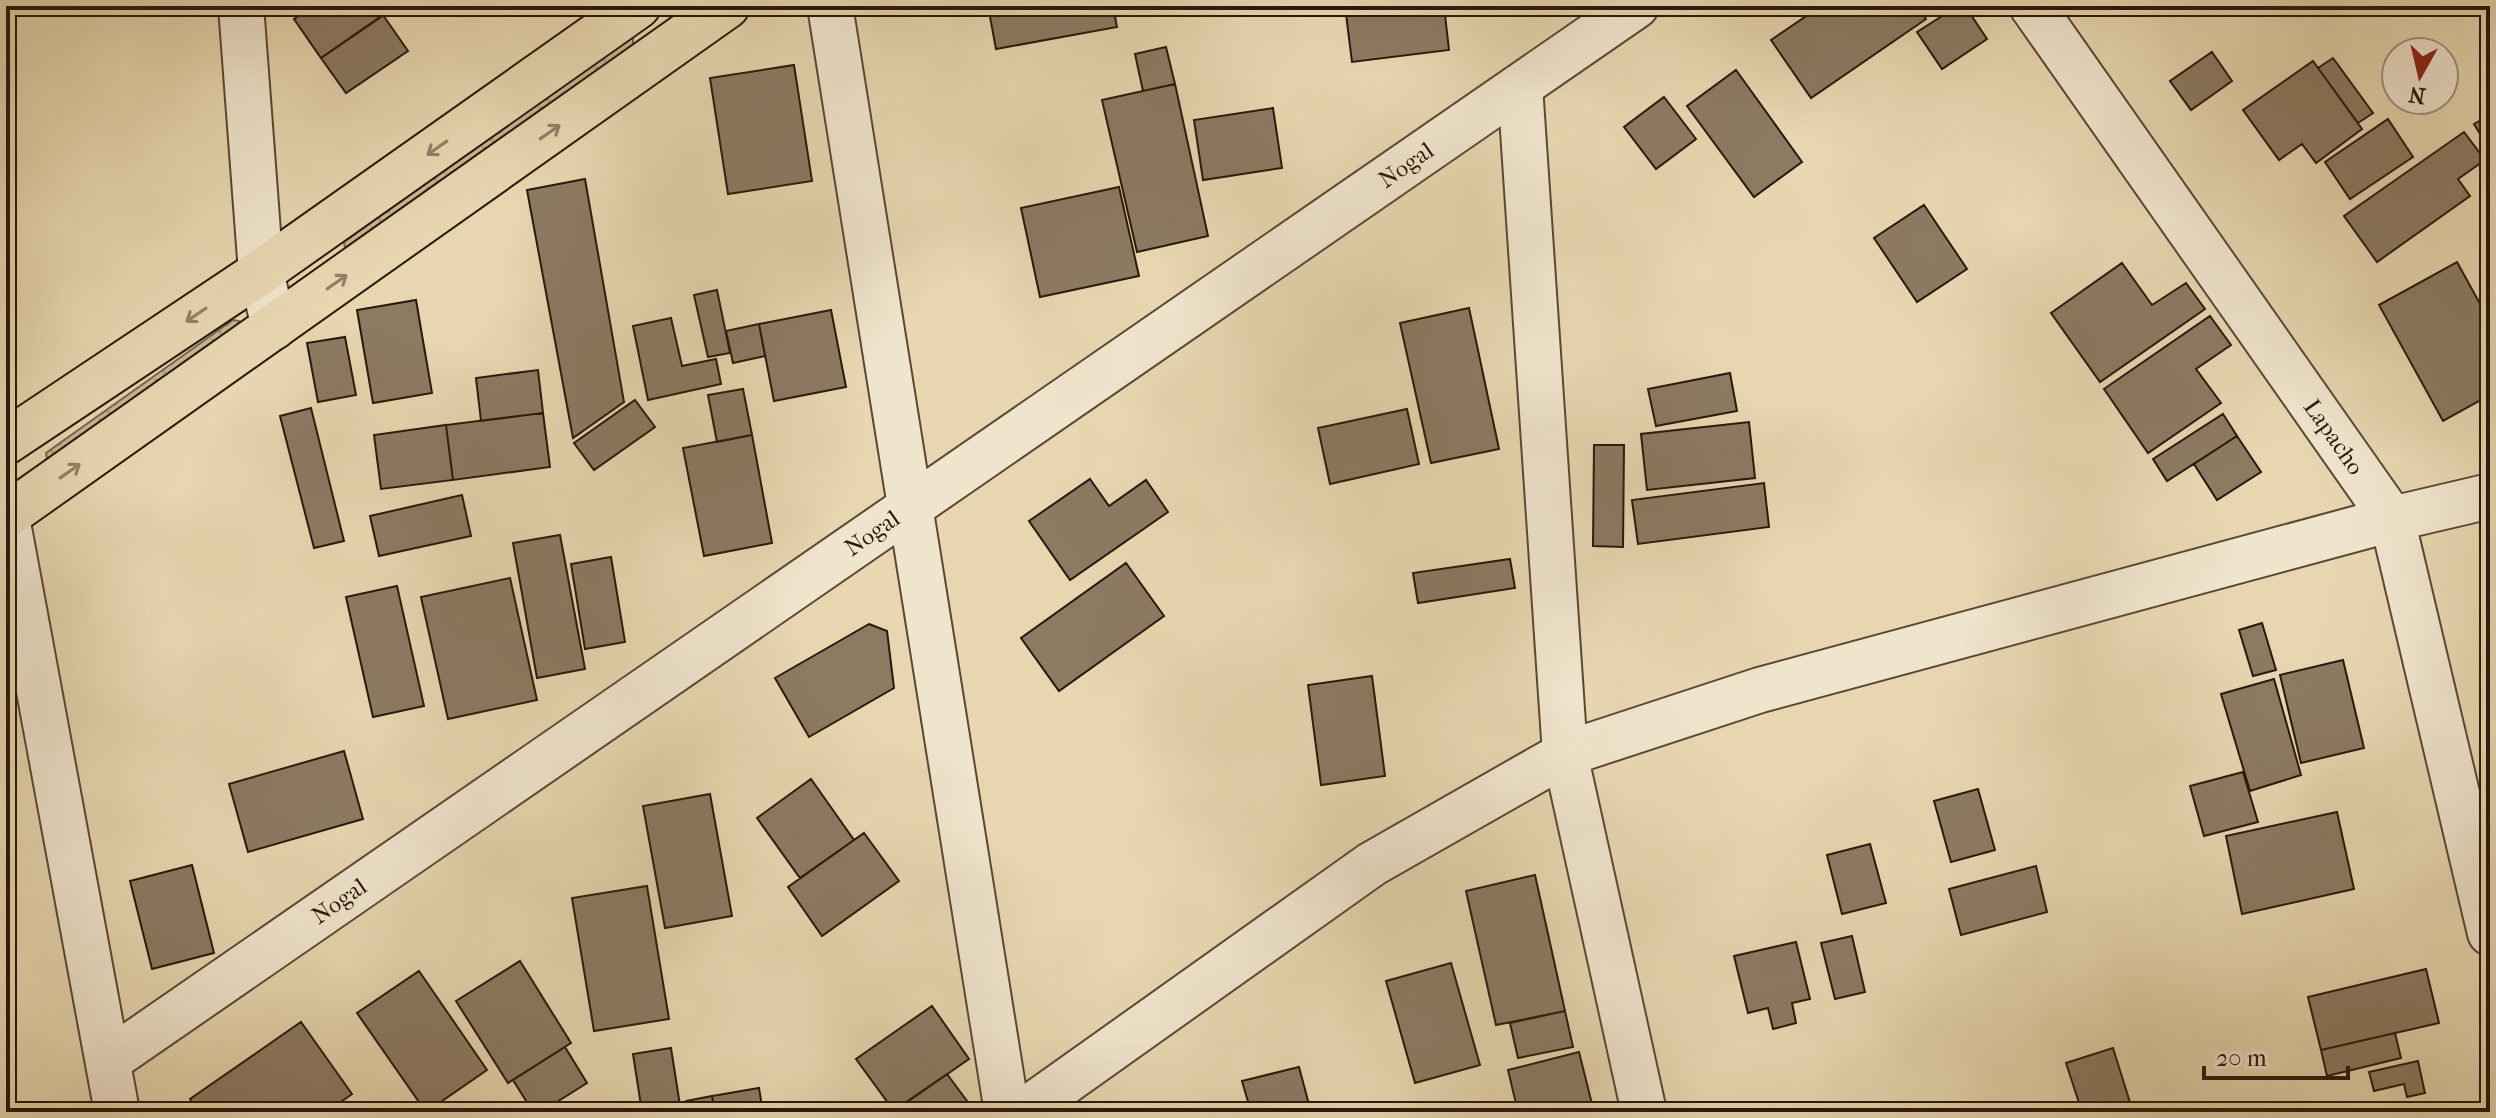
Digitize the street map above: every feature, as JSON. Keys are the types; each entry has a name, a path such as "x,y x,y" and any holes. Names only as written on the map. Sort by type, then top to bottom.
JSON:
{"main road":[{"path":"6,442 261,272 634,8"},
{"path":"6,515 718,9"}],"street":[{"path":"241,6 261,272 274,327"},
{"path":"830,6 1007,1112"},
{"name":"Nogal","path":"108,1061 1636,6"},
{"name":"Lapacho","path":"2032,6 2392,519 2490,933"},
{"path":"1520,86 1565,754 1644,1112"},
{"path":"1023,1112 1372,864 1565,754 1760,690 2392,519 2490,496"},
{"path":"6,515 117,1112"}],"shaded area":[{"path":"627,39 633,39 633,45 345,248 344,242"},
{"path":"233,320 239,321 238,326 47,459 46,453"}],"building":[{"path":"313,6 397,6 321,58 294,19"},
{"path":"988,6 1113,6 1117,27 996,49"},
{"path":"1345,6 1444,6 1449,50 1352,62"},
{"path":"1821,6 1917,6 1926,19 1811,98 1771,40"},
{"path":"1958,6 1965,6 1987,39 1942,69 1917,32"},
{"path":"383,15 408,51 346,93 321,58"},
{"path":"1166,47 1175,84 1143,91 1135,54"},
{"path":"2212,52 2232,81 2191,110 2170,81"},
{"path":"2333,58 2373,113 2358,123 2318,68"},
{"path":"2313,61 2362,129 2316,163 2302,144 2279,160 2243,110"},
{"path":"794,65 812,181 728,194 710,78"},
{"path":"794,65 812,181 728,194 710,78"},
{"path":"1736,70 1802,162 1754,197 1687,106"},
{"path":"1736,70 1802,162 1754,197 1687,106"},
{"path":"1175,84 1208,236 1137,252 1102,100"},
{"path":"1175,84 1208,236 1137,252 1102,100"},
{"path":"1664,97 1696,139 1656,169 1624,127"},
{"path":"1273,108 1282,168 1203,180 1194,120"},
{"path":"2490,115 2490,150 2474,124"},
{"path":"2388,119 2413,157 2350,199 2325,162"},
{"path":"2464,132 2485,160 2458,179 2470,196 2377,262 2344,216"},
{"path":"585,179 624,402 573,438 527,190"},
{"path":"585,179 624,402 573,438 527,190"},
{"path":"1119,187 1139,276 1040,297 1021,208"},
{"path":"1924,205 1967,269 1917,302 1874,238"},
{"path":"2457,262 2490,322 2490,395 2443,421 2379,305"},
{"path":"2122,263 2152,305 2186,283 2205,309 2100,382 2051,313"},
{"path":"717,290 730,353 708,357 694,295"},
{"path":"717,290 730,353 708,357 694,295"},
{"path":"416,300 432,393 373,403 357,310"},
{"path":"1469,308 1499,449 1431,463 1400,323"},
{"path":"1469,308 1499,449 1431,463 1400,323"},
{"path":"831,310 846,387 774,401 759,324"},
{"path":"2210,316 2231,345 2196,369 2221,403 2148,453 2104,389"},
{"path":"671,318 682,366 716,359 721,384 648,400 633,326"},
{"path":"671,318 682,366 716,359 721,384 648,400 633,326"},
{"path":"759,324 765,356 733,363 726,331"},
{"path":"345,337 356,395 318,402 307,343"},
{"path":"345,337 356,395 318,402 307,343"},
{"path":"538,370 543,413 481,421 476,378"},
{"path":"1730,373 1737,411 1656,426 1648,389"},
{"path":"743,389 752,435 717,442 708,395"},
{"path":"635,400 655,427 594,470 574,443"},
{"path":"311,408 344,541 314,548 280,416"},
{"path":"311,408 344,541 314,548 280,416"},
{"path":"1407,409 1419,464 1330,484 1318,428"},
{"path":"543,413 550,467 453,480 446,425"},
{"path":"2223,414 2237,436 2167,481 2153,459"},
{"path":"1749,422 1755,478 1647,490 1641,434"},
{"path":"446,425 453,480 381,489 374,435"},
{"path":"752,435 772,543 704,556 683,448"},
{"path":"2237,436 2261,472 2217,500 2194,464"},
{"path":"1594,445 1624,445 1623,547 1593,546"},
{"path":"1090,479 1109,506 1146,480 1168,512 1070,580 1029,521"},
{"path":"1764,483 1769,527 1638,544 1632,500"},
{"path":"1764,483 1769,527 1638,544 1632,500"},
{"path":"462,495 471,536 379,556 370,516"},
{"path":"560,535 585,669 537,678 513,543"},
{"path":"560,535 585,669 537,678 513,543"},
{"path":"611,557 625,642 585,649 571,564"},
{"path":"1510,559 1515,588 1418,603 1413,573"},
{"path":"1126,563 1164,616 1059,691 1021,638"},
{"path":"510,578 537,700 448,719 421,597"},
{"path":"397,586 424,706 373,717 346,597"},
{"path":"2262,623 2276,670 2253,676 2239,630"},
{"path":"869,624 887,631 894,688 809,737 775,678"},
{"path":"2343,660 2364,748 2301,763 2280,675"},
{"path":"2343,660 2364,748 2301,763 2280,675"},
{"path":"1372,676 1385,776 1321,785 1308,685"},
{"path":"2274,679 2301,775 2250,791 2221,694"},
{"path":"344,751 363,819 248,852 229,784"},
{"path":"2243,772 2258,822 2204,836 2190,786"},
{"path":"811,779 854,840 800,878 757,818"},
{"path":"1978,789 1995,850 1951,862 1934,801"},
{"path":"710,794 732,916 665,928 643,806"},
{"path":"2337,812 2354,889 2242,914 2226,836"},
{"path":"864,833 899,881 822,936 788,887"},
{"path":"864,833 899,881 822,936 788,887"},
{"path":"1870,844 1886,903 1842,914 1827,855"},
{"path":"192,865 214,953 152,969 130,881"},
{"path":"192,865 214,953 152,969 130,881"},
{"path":"2036,866 2047,912 1961,935 1949,889"},
{"path":"1535,875 1565,1011 1496,1025 1466,891"},
{"path":"647,886 669,1019 594,1031 572,898"},
{"path":"647,886 669,1019 594,1031 572,898"},
{"path":"1852,936 1865,992 1835,999 1821,943"},
{"path":"1796,942 1810,999 1792,1003 1796,1023 1773,1029 1768,1008 1748,1013 1734,956"},
{"path":"520,961 571,1043 508,1083 456,1001"},
{"path":"1451,963 1480,1065 1415,1083 1386,981"},
{"path":"2426,969 2439,1023 2321,1050 2308,997"},
{"path":"2426,969 2439,1023 2321,1050 2308,997"},
{"path":"419,971 487,1070 426,1112 357,1013"},
{"path":"932,1006 969,1059 894,1111 856,1059"},
{"path":"1565,1011 1573,1047 1518,1058 1510,1023"},
{"path":"301,1022 352,1094 327,1112 200,1112 190,1099"},
{"path":"2395,1033 2401,1058 2327,1076 2321,1050"},
{"path":"565,1047 587,1083 541,1112 533,1112 513,1080"},
{"path":"671,1048 681,1112 642,1112 633,1054"},
{"path":"2113,1048 2133,1112 2082,1112 2066,1063"},
{"path":"1579,1052 1593,1108 1577,1112 1518,1112 1508,1070"},
{"path":"2418,1061 2425,1093 2407,1097 2404,1084 2374,1091 2369,1072"},
{"path":"1299,1067 1311,1112 1251,1112 1242,1081"},
{"path":"6,1074 14,1110 6,1112"},
{"path":"947,1074 967,1101 951,1112 902,1112 899,1107"},
{"path":"759,1088 763,1112 715,1112 712,1096"},
{"path":"759,1088 763,1112 715,1112 712,1096"},
{"path":"712,1096 715,1112 688,1112 686,1101"},
{"path":"712,1096 715,1112 688,1112 686,1101"},
{"path":"595,1104 596,1112 559,1110"},
{"path":"595,1104 596,1112 559,1110"}]}
